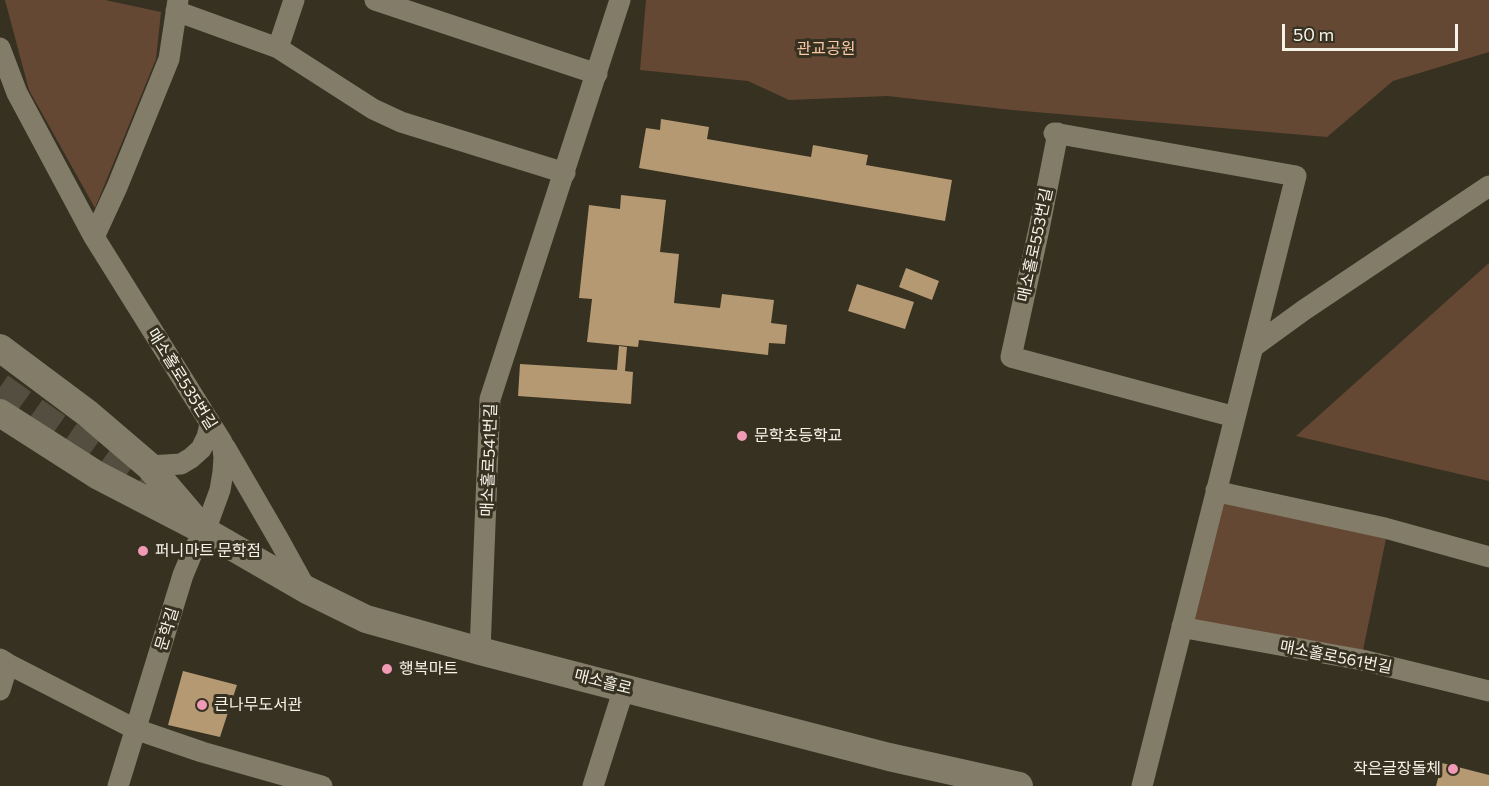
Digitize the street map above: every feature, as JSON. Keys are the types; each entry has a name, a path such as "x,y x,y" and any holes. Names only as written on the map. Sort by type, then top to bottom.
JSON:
{"main road":[{"path":"0,348 87,413 149,466 205,531"},
{"name":"매소홀로","path":"0,413 97,475 205,531 307,590 366,619 480,651 890,757 1019,786"}],"street":[{"path":"278,48 294,0"},
{"path":"375,0 597,74"},
{"name":"매소홀로541번길","path":"480,651 490,399 620,0"},
{"path":"94,237 117,188 170,59 177,6 278,48 373,109 401,122 565,173"},
{"name":"매소홀로535번길","path":"0,48 17,93 94,237 216,433 224,457 223,472 220,490 205,531"},
{"name":"매소홀로553번길","path":"1235,417 1011,357 1039,229 1056,133 1296,177 1252,347"},
{"path":"1142,786 1252,347 1489,186"},
{"path":"149,466 181,464 191,458 207,438 216,433 307,590"},
{"path":"1216,490 1385,528 1489,557"},
{"name":"문학길","path":"118,786 183,575 193,550 205,531"},
{"name":"매소홀로561번길","path":"1182,626 1362,660 1489,691"},
{"path":"0,690 4,662 135,729 202,752 322,786"},
{"path":"593,786 624,688"}],"green space":[{"path":"5,0 105,0 161,12 156,59 95,208 29,90"},
{"name":"관교공원","path":"646,0 1489,0 1489,52 1393,81 1327,137 1012,110 887,96 789,100 748,81 640,70"},
{"path":"1489,263 1489,481 1296,436"},
{"path":"1222,501 1387,534 1362,655 1190,620"}],"building":[{"path":"661,119 709,127 707,139 811,157 813,145 868,155 866,165 952,180 945,221 639,168 646,128 660,130"},
{"path":"621,195 666,200 660,252 679,254 674,303 720,308 722,294 774,300 771,323 787,325 785,344 769,343 768,355 639,340 638,347 587,342 592,299 579,298 589,205 620,209"},
{"path":"906,268 939,281 932,300 899,287"},
{"path":"857,284 914,302 905,329 848,311"},
{"path":"619,346 627,347 625,371 633,372 631,404 518,396 520,364 617,370"},
{"name":"큰나무도서관","path":"183,671 237,685 220,737 168,725"},
{"name":"작은글장돌체","path":"1442,763 1489,775 1489,786 1436,786"}],"tunnel":[{"path":"0,387 148,491"}],"place":[{"name":"문학초등학교","path":"742,436"},
{"name":"퍼니마트 문학점","path":"143,551"},
{"name":"행복마트","path":"387,669"},
{"name":"큰나무도서관","path":"202,705"},
{"name":"작은글장돌체","path":"1453,769"}]}
